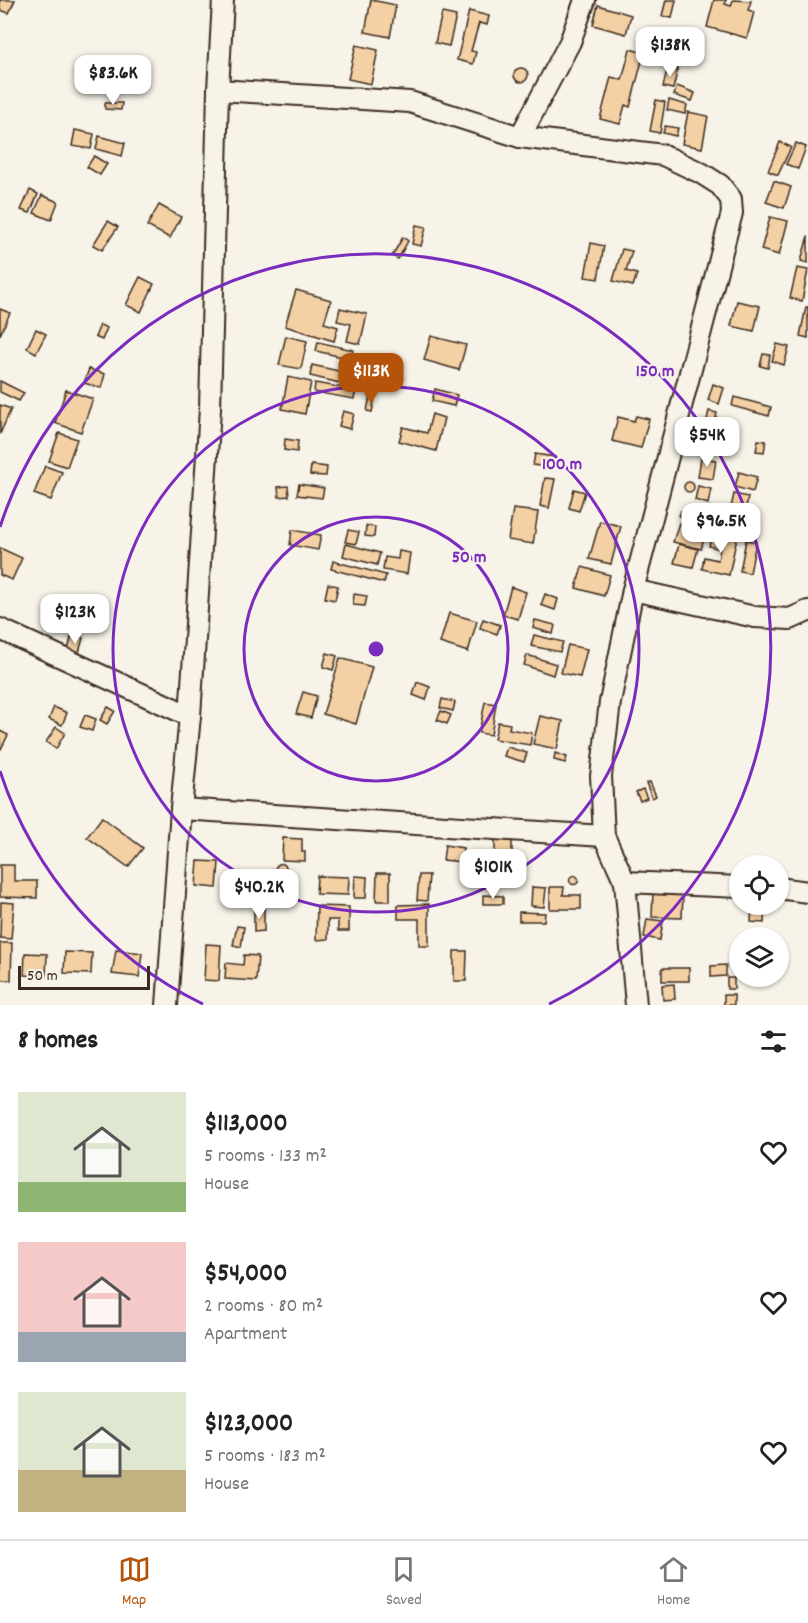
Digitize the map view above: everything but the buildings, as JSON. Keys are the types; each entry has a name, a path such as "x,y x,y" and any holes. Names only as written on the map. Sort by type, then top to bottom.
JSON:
{"street":[{"path":"167,1005 190,716 210,409 218,90 223,0"},
{"path":"520,137 570,42 585,0"},
{"path":"218,90 410,102 520,137 663,155 720,185 731,199 732,213 633,590 610,702 601,776 604,836 625,882 636,1005"},
{"path":"633,590 755,617 790,619 808,611"},
{"path":"0,629 190,716"},
{"path":"181,809 604,836"},
{"path":"625,882 729,887"},
{"path":"789,889 808,892"}]}
